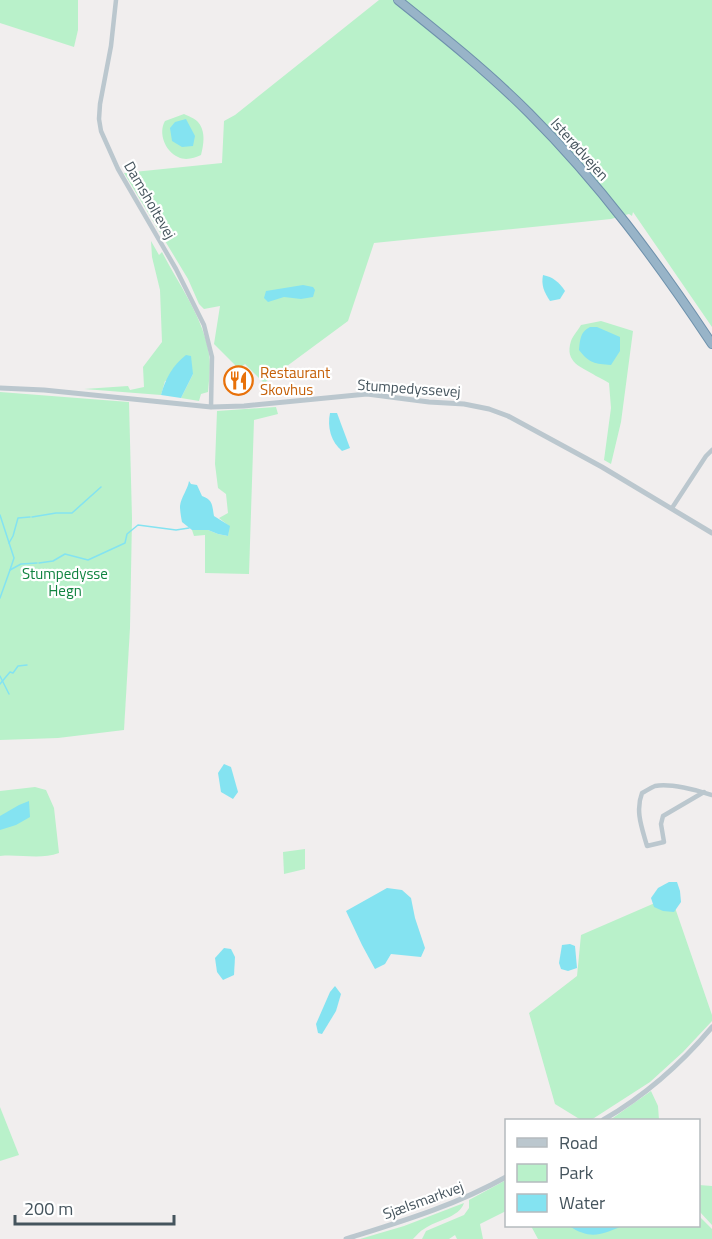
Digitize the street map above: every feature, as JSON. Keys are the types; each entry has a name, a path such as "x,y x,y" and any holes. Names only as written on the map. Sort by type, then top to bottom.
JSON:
{"highway":[{"name":"Isterødvejen","path":"398,0 483,69 565,150 638,237 712,344"}],"street":[{"name":"Damsholtevej","path":"116,0 111,46 100,104 101,131 119,171 176,269 204,326 212,357 211,407"},
{"name":"Stumpedyssevej","path":"0,388 44,390 211,407 235,407 367,394 464,404 489,409 508,416 581,455 712,533"},
{"path":"672,508 712,450"},
{"path":"704,792 663,816 661,824 664,842 647,846 638,811 642,793 653,787 666,785 704,792 712,795"},
{"path":"604,1119 653,1085 676,1065 712,1027"},
{"name":"Sjælsmarkvej","path":"346,1239 432,1212 505,1178"}],"green space":[{"path":"0,0 78,0 78,30 74,47 0,23"},
{"path":"379,0 712,0 712,327 633,212 632,216 629,214 611,219 374,243 348,321 264,383 245,364 239,369 214,344 220,306 204,309 199,304 188,279 124,173 222,163 224,121 235,115"},
{"path":"184,114 197,121 204,137 201,155 187,159 178,157 170,151 164,141 162,131 165,121"},
{"path":"151,241 159,255 162,252 183,289 206,341 210,363 208,392 201,394 199,401 181,398 193,374 165,381 161,395 84,389 128,386 130,390 144,387 143,367 162,342 160,290 152,257"},
{"path":"601,321 633,331 621,422 611,464 604,460 611,408 609,383 576,363 572,359 569,348 581,325"},
{"name":"Stumpedysse Hegn","path":"0,392 129,402 132,518 130,628 124,730 58,738 0,740"},
{"path":"276,407 278,414 254,420 249,574 205,573 205,535 194,536 192,530 208,530 228,536 229,526 219,518 228,513 226,494 218,488 215,464 217,411"},
{"path":"35,787 46,790 54,808 59,853 45,856 0,856 0,791"},
{"path":"305,849 305,869 284,874 283,852"},
{"path":"671,896 712,1015 712,1021 650,1082 593,1119 579,1119 555,1104 529,1013 577,976 581,935"},
{"path":"651,1091 658,1106 659,1119 611,1119"},
{"path":"0,1107 19,1155 0,1161"},
{"path":"505,1181 505,1212 480,1224 483,1239 457,1239 455,1235 449,1239 422,1239 426,1231 464,1215 469,1208 469,1200"},
{"path":"700,1185 712,1186 712,1225 700,1212"},
{"path":"464,1203 457,1212 429,1226 413,1239 360,1239 404,1226"},
{"path":"700,1217 712,1229 712,1239 538,1239 532,1227 700,1227"}],"water":[{"path":"186,119 195,136 193,146 182,147 172,141 170,128 175,122"},
{"path":"543,275 553,279 563,288 565,291 560,299 550,301 542,282"},
{"path":"303,285 313,287 315,290 313,297 301,299 284,297 268,302 264,298 266,291"},
{"path":"590,327 597,327 620,337 620,351 611,365 593,362 579,350 582,334"},
{"path":"186,355 191,356 193,374 181,398 161,395 170,373"},
{"path":"330,413 337,413 350,448 342,451 335,443 330,429"},
{"path":"189,481 197,485 202,496 210,501 214,516 230,526 228,536 208,530 192,530 182,522 180,506"},
{"path":"224,764 231,767 238,792 233,799 221,792 218,773"},
{"path":"29,801 30,817 0,830 0,816"},
{"path":"669,882 677,882 680,891 681,902 674,912 654,907 651,898 658,888"},
{"path":"387,888 402,890 411,898 425,948 421,957 391,954 385,964 375,969 346,911"},
{"path":"562,945 575,946 577,968 568,971 561,969 559,963"},
{"path":"224,948 231,949 235,957 234,975 223,980 217,972 215,958"},
{"path":"335,986 341,994 336,1011 322,1034 318,1033 316,1024"},
{"path":"571,1227 620,1227 595,1235"}],"waterway":[{"path":"32,517 72,513 101,487"},
{"path":"0,515 14,558 10,570"},
{"path":"9,543 18,518 30,517"},
{"path":"39,563 53,561 65,554 88,560 125,543 127,534 138,525 176,530 189,528"},
{"path":"0,598 10,570 21,564 37,563"},
{"path":"0,684 18,666 27,665"},
{"path":"0,676 9,694"}],"place":[{"name":"Restaurant Skovhus","path":"239,381"}]}
